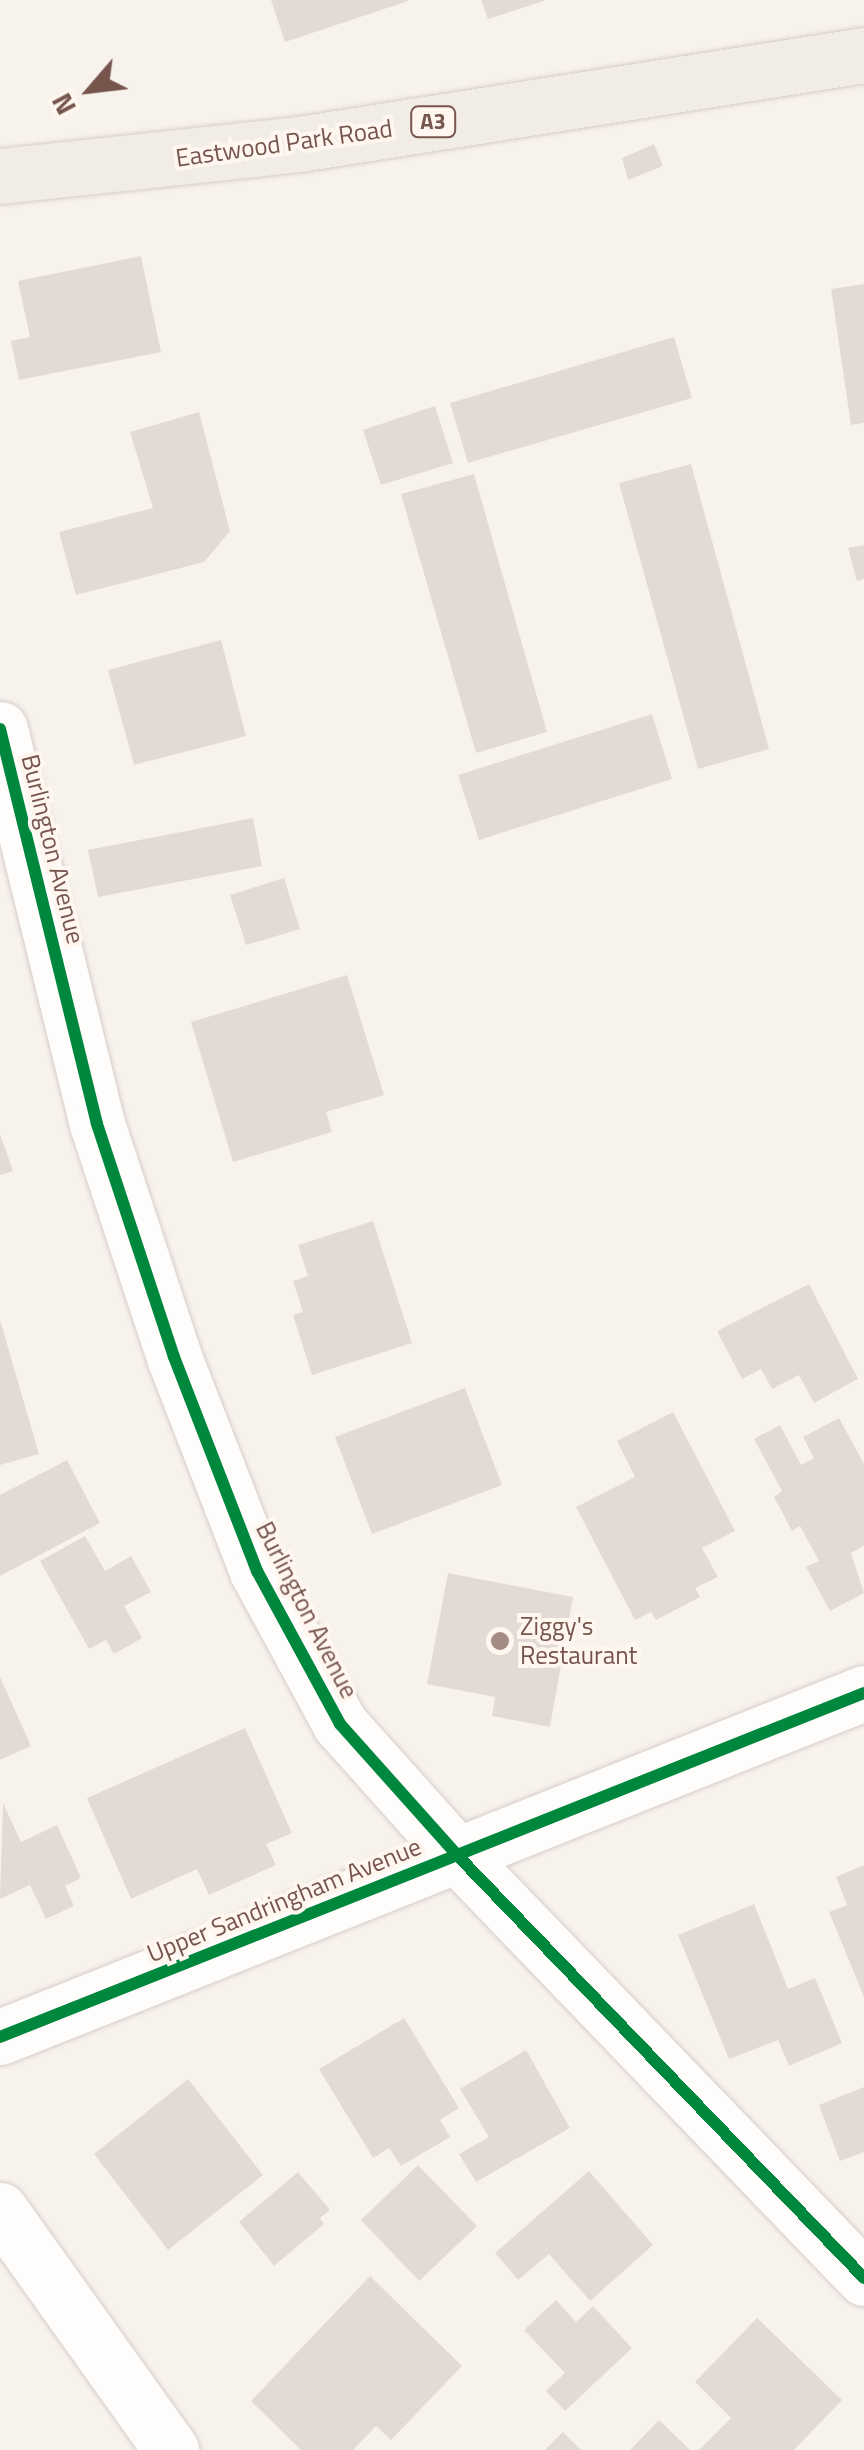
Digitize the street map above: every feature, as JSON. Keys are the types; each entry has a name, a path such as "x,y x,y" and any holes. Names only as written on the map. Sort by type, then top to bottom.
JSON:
{"main road":[{"name":"Eastwood Park Road","path":"0,176 299,144 864,55"}],"street":[{"name":"Burlington Avenue","path":"0,729 97,1124 174,1358 256,1570 340,1724 457,1855 864,2278"},
{"name":"Upper Sandringham Avenue","path":"0,2038 864,1693"},
{"path":"0,2210 172,2450"}],"building":[{"path":"271,0 408,0 408,1 285,42"},
{"path":"481,0 544,0 544,1 488,19"},
{"path":"654,144 663,166 628,180 622,158"},
{"path":"141,256 161,352 19,380 11,341 30,337 18,281"},
{"path":"864,284 864,423 851,425 831,289"},
{"path":"674,337 692,398 468,463 450,403"},
{"path":"435,406 453,463 381,485 363,430"},
{"path":"199,412 230,531 204,562 76,595 59,532 153,508 130,432"},
{"path":"691,464 769,749 698,769 619,483"},
{"path":"474,474 547,732 476,753 401,494"},
{"path":"864,545 864,579 857,581 848,548"},
{"path":"221,640 246,736 134,765 108,670"},
{"path":"652,714 672,779 479,840 458,775"},
{"path":"253,818 262,866 98,897 88,850"},
{"path":"284,878 300,929 246,945 230,895"},
{"path":"347,975 384,1095 326,1112 332,1132 233,1162 191,1022"},
{"path":"0,1134 13,1171 0,1175"},
{"path":"373,1221 412,1343 312,1375 293,1315 303,1312 293,1281 308,1276 298,1245"},
{"path":"809,1284 858,1379 814,1403 799,1375 772,1389 761,1369 742,1379 717,1331"},
{"path":"0,1320 39,1454 0,1465"},
{"path":"465,1388 502,1485 372,1534 335,1437"},
{"path":"673,1412 735,1531 702,1548 718,1577 695,1588 700,1597 656,1620 651,1612 635,1620 576,1507 635,1477 617,1441"},
{"path":"839,1418 864,1464 864,1546 851,1553 864,1593 830,1611 806,1567 819,1561 800,1526 792,1531 774,1497 782,1491 754,1439 780,1425 801,1465 814,1458 803,1437"},
{"path":"67,1460 100,1523 0,1576 0,1495"},
{"path":"85,1536 105,1571 131,1556 151,1592 124,1606 142,1638 114,1654 106,1640 89,1649 40,1561"},
{"name":"Ziggy's Restaurant","path":"448,1573 573,1597 550,1727 492,1716 495,1697 427,1684"},
{"path":"0,1677 31,1746 0,1760"},
{"path":"245,1728 292,1833 266,1844 276,1865 209,1895 197,1869 131,1899 87,1798"},
{"path":"3,1803 21,1842 57,1825 81,1878 65,1886 74,1906 46,1919 30,1885 0,1899"},
{"path":"864,1865 864,1997 829,1912 847,1905 836,1877"},
{"path":"754,1904 788,1989 815,1978 842,2043 789,2066 778,2040 729,2059 678,1935"},
{"path":"404,2018 459,2108 440,2120 450,2137 401,2166 389,2148 373,2158 319,2069"},
{"path":"526,2050 570,2128 476,2182 459,2154 489,2137 460,2089"},
{"path":"188,2079 263,2175 168,2250 94,2154"},
{"path":"864,2087 864,2152 840,2161 819,2105"},
{"path":"418,2165 477,2226 419,2281 361,2220"},
{"path":"589,2171 653,2245 590,2301 549,2254 518,2280 495,2253"},
{"path":"298,2172 330,2210 320,2218 324,2224 274,2266 239,2222"},
{"path":"370,2276 462,2366 391,2440 376,2426 353,2450 301,2450 251,2401"},
{"path":"556,2300 576,2322 593,2306 632,2348 565,2411 546,2391 565,2373 524,2330"},
{"path":"757,2318 842,2400 794,2450 699,2450 731,2418 695,2382"},
{"path":"659,2420 690,2450 630,2450"},
{"path":"563,2432 581,2450 545,2450"}],"cycle path":[{"path":"0,729 97,1124 174,1357 257,1571 340,1724 457,1855 864,2278"},
{"path":"0,2037 864,1693"}],"place":[{"name":"Ziggy's Restaurant","path":"500,1641"}]}
